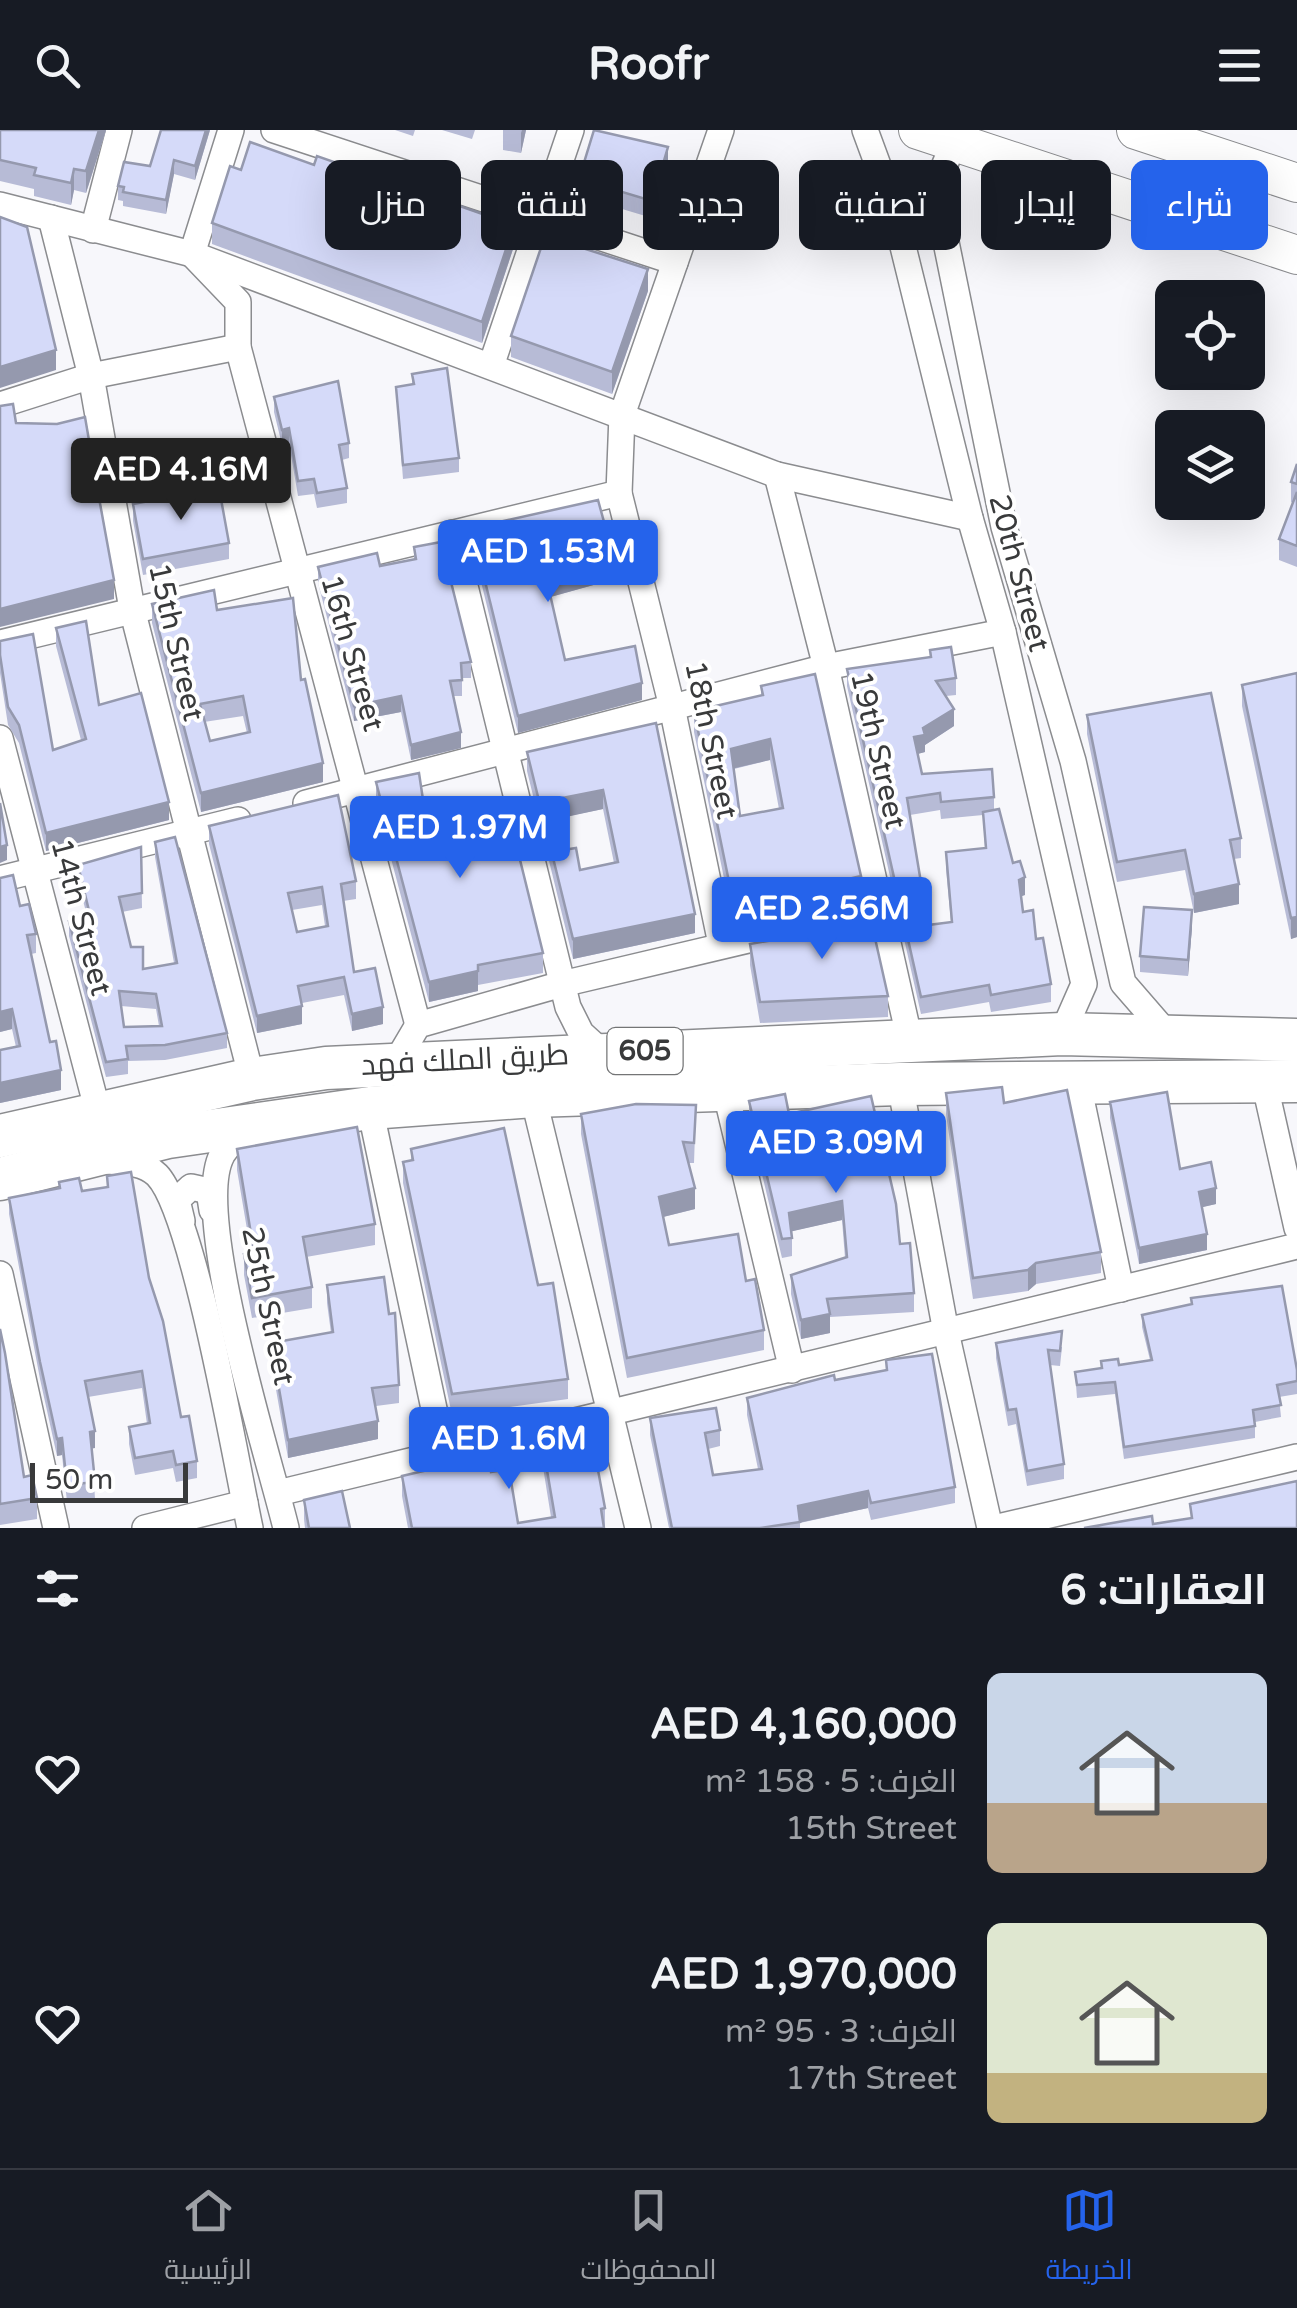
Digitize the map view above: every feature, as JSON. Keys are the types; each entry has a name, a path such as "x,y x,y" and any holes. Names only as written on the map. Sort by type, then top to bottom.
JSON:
{"highway":[{"name":"طريق الملك فهد","path":"0,1136 252,1079 395,1064 1062,1034 1297,1040"},
{"name":"طريق الملك فهد","path":"0,1179 168,1137 370,1108 533,1096 900,1084 1280,1081"}],"main road":[{"path":"918,130 953,145 1297,255"},
{"path":"1136,130 1297,183"}],"street":[{"path":"92,230 120,130"},
{"path":"192,254 231,130"},
{"path":"274,130 481,198"},
{"path":"561,160 571,130"},
{"name":"18th Street","path":"721,130 622,415 619,493 672,707 721,944"},
{"name":"20th Street","path":"865,130 876,160"},
{"path":"947,160 953,145"},
{"path":"0,205 192,254 777,475 970,518"},
{"name":"15th Street","path":"51,218 92,376 132,609 252,1079"},
{"path":"623,245 675,262"},
{"path":"491,366 530,250"},
{"name":"20th Street","path":"904,250 970,518 1003,632 1084,984"},
{"name":"20th Street","path":"948,250 1004,527 1073,761 1123,982 1168,1036"},
{"name":"16th Street","path":"192,254 238,302 238,347 294,571 357,790 418,1025"},
{"path":"0,405 92,376 238,347"},
{"name":"19th Street","path":"777,475 826,667 910,1041"},
{"path":"0,643 619,493"},
{"path":"452,532 562,984 573,1021 603,1052"},
{"path":"0,879 506,753 826,667 1003,632"},
{"name":"14th Street","path":"0,738 98,1112"},
{"path":"395,1064 418,1025 721,944 881,909"},
{"path":"1062,1034 1084,984 1123,982"},
{"path":"1280,1081 1297,1228"},
{"path":"900,1084 946,1332 992,1528 1297,1457"},
{"path":"1078,1084 1121,1289"},
{"path":"724,1090 792,1370"},
{"path":"533,1096 638,1528"},
{"path":"370,1108 443,1451"},
{"name":"25th Street","path":"272,1123 234,1141 222,1154 216,1174 220,1259 286,1528"},
{"path":"86,1160 132,1162 157,1175 192,1261"},
{"path":"146,1528 248,1515 177,1200 182,1192 200,1186 209,1191 220,1259"},
{"path":"278,1493 1297,1246"},
{"path":"0,1274 56,1528"}],"building":[{"path":"0,130 99,130 86,171 74,169 71,183 34,175 36,168 0,160"},
{"path":"161,130 206,130 195,166 174,160 166,200 123,192 124,187 118,186 124,162 150,166"},
{"path":"594,130 668,147 664,160 643,160 643,198 623,192 623,160 585,160"},
{"path":"250,142 314,165 317,156 328,160 325,160 325,250 461,250 461,206 481,213 481,250 506,250 482,322 212,223 230,166 241,170"},
{"path":"0,217 27,227 56,350 0,367"},
{"path":"540,250 589,250 648,269 612,372 511,336"},
{"path":"447,368 459,458 403,465 396,387 414,384 412,374"},
{"path":"338,381 349,443 339,445 347,488 317,493 314,479 298,481 289,428 282,430 274,397"},
{"path":"13,404 16,423 57,424 85,417 91,452 86,453 89,489 97,487 114,580 0,609 0,406"},
{"path":"219,488 229,543 143,559 133,504"},
{"path":"1297,492 1297,546 1279,539"},
{"path":"598,500 615,562 547,581 565,660 635,646 642,683 518,716 472,528"},
{"path":"441,542 471,662 461,663 462,680 450,681 461,732 411,745 401,696 354,706 318,567 377,553 380,566 416,559 414,547"},
{"path":"214,590 217,610 293,598 301,680 305,679 323,763 201,793 152,604","holes":["243,696 250,732 210,741 200,704"]},
{"path":"86,621 99,705 141,693 169,802 46,833 19,725 8,707 0,641 33,634 53,750 86,739 56,628"},
{"path":"951,647 956,678 936,681 954,709 923,728 925,735 914,737 922,774 992,769 994,797 941,802 940,793 907,798 928,925 952,922 946,852 986,848 983,812 999,809 1013,863 1020,861 1025,877 1019,880 1023,912 1033,910 1036,939 1043,938 1051,984 991,995 989,985 921,997 847,669 931,657 930,650"},
{"path":"1297,673 1297,917 1291,918 1242,685"},
{"path":"815,674 861,876 734,906 694,711 763,695 761,686","holes":["770,739 783,808 740,816 731,749"]},
{"path":"1211,693 1241,838 1230,840 1239,884 1194,894 1185,850 1117,862 1087,715"},
{"path":"656,723 695,914 573,939 527,752","holes":["603,790 618,862 580,870 576,848 557,851 552,800"]},
{"path":"419,773 425,813 505,799 543,953 478,965 478,971 429,982 376,782"},
{"path":"338,795 356,881 341,884 354,972 375,968 383,1007 352,1014 344,977 298,986 302,1006 257,1016 209,826","holes":["322,887 328,926 297,932 288,893"]},
{"path":"0,803 7,845 0,847"},
{"path":"175,837 227,1033 165,1045 126,1046 128,1059 106,1062 69,921 90,915 78,865 141,847 142,893 119,897 131,947 143,947 143,969 177,963 155,842","holes":["119,991 156,994 162,1026 124,1027"]},
{"path":"13,875 20,906 29,904 36,934 27,935 50,1042 56,1041 61,1070 0,1083 0,1050 20,1046 12,1009 0,1012 0,878"},
{"path":"868,907 888,996 760,1002 750,944 824,931 822,918"},
{"path":"1144,907 1192,910 1188,960 1140,956"},
{"path":"1002,1087 1004,1103 1067,1090 1101,1252 1036,1263 1028,1270 973,1278 946,1093"},
{"path":"1167,1092 1180,1169 1211,1162 1216,1188 1199,1192 1207,1234 1139,1248 1110,1102"},
{"path":"785,1094 789,1114 871,1096 896,1204 900,1244 910,1243 914,1293 827,1299 830,1314 801,1320 791,1275 847,1257 842,1201 789,1213 792,1238 782,1239 749,1101"},
{"path":"636,1104 696,1105 694,1143 683,1142 695,1188 659,1197 669,1245 738,1234 746,1281 755,1279 764,1330 627,1358 581,1114"},
{"path":"357,1127 375,1224 303,1237 312,1287 252,1298 244,1254 254,1252 237,1149"},
{"path":"504,1128 538,1285 553,1283 568,1379 452,1394 403,1162 413,1160 411,1149"},
{"path":"131,1172 149,1278 163,1321 181,1417 189,1416 197,1461 176,1465 173,1451 135,1458 129,1427 150,1423 142,1371 85,1381 95,1431 90,1432 95,1482 67,1485 62,1438 57,1439 9,1198 60,1188 59,1182 79,1178 82,1191 108,1187 107,1176"},
{"path":"384,1277 389,1314 395,1313 399,1385 372,1388 378,1421 288,1440 271,1343 333,1332 327,1285"},
{"path":"1282,1286 1297,1381 1277,1385 1281,1405 1253,1410 1255,1426 1124,1447 1115,1382 1077,1385 1075,1372 1102,1368 1101,1361 1118,1359 1119,1365 1152,1360 1142,1315 1192,1304 1191,1298"},
{"path":"0,1329 24,1477 32,1475 37,1498 0,1504"},
{"path":"1062,1331 1060,1351 1048,1350 1064,1464 1027,1471 1016,1409 1008,1410 996,1343"},
{"path":"932,1354 955,1487 871,1503 868,1491 798,1506 800,1522 760,1528 672,1528 650,1418 716,1408 720,1430 705,1433 713,1475 762,1469 747,1398 834,1375 835,1380 887,1370 886,1360"},
{"path":"591,1432 605,1508 601,1509 604,1528 412,1528 402,1476 488,1456 491,1472 509,1469 518,1523 555,1517 542,1441"},
{"path":"1297,1481 1297,1528 1084,1528 1152,1516 1153,1524 1192,1518 1190,1504"},
{"path":"342,1491 350,1528 309,1528 304,1500"}]}
